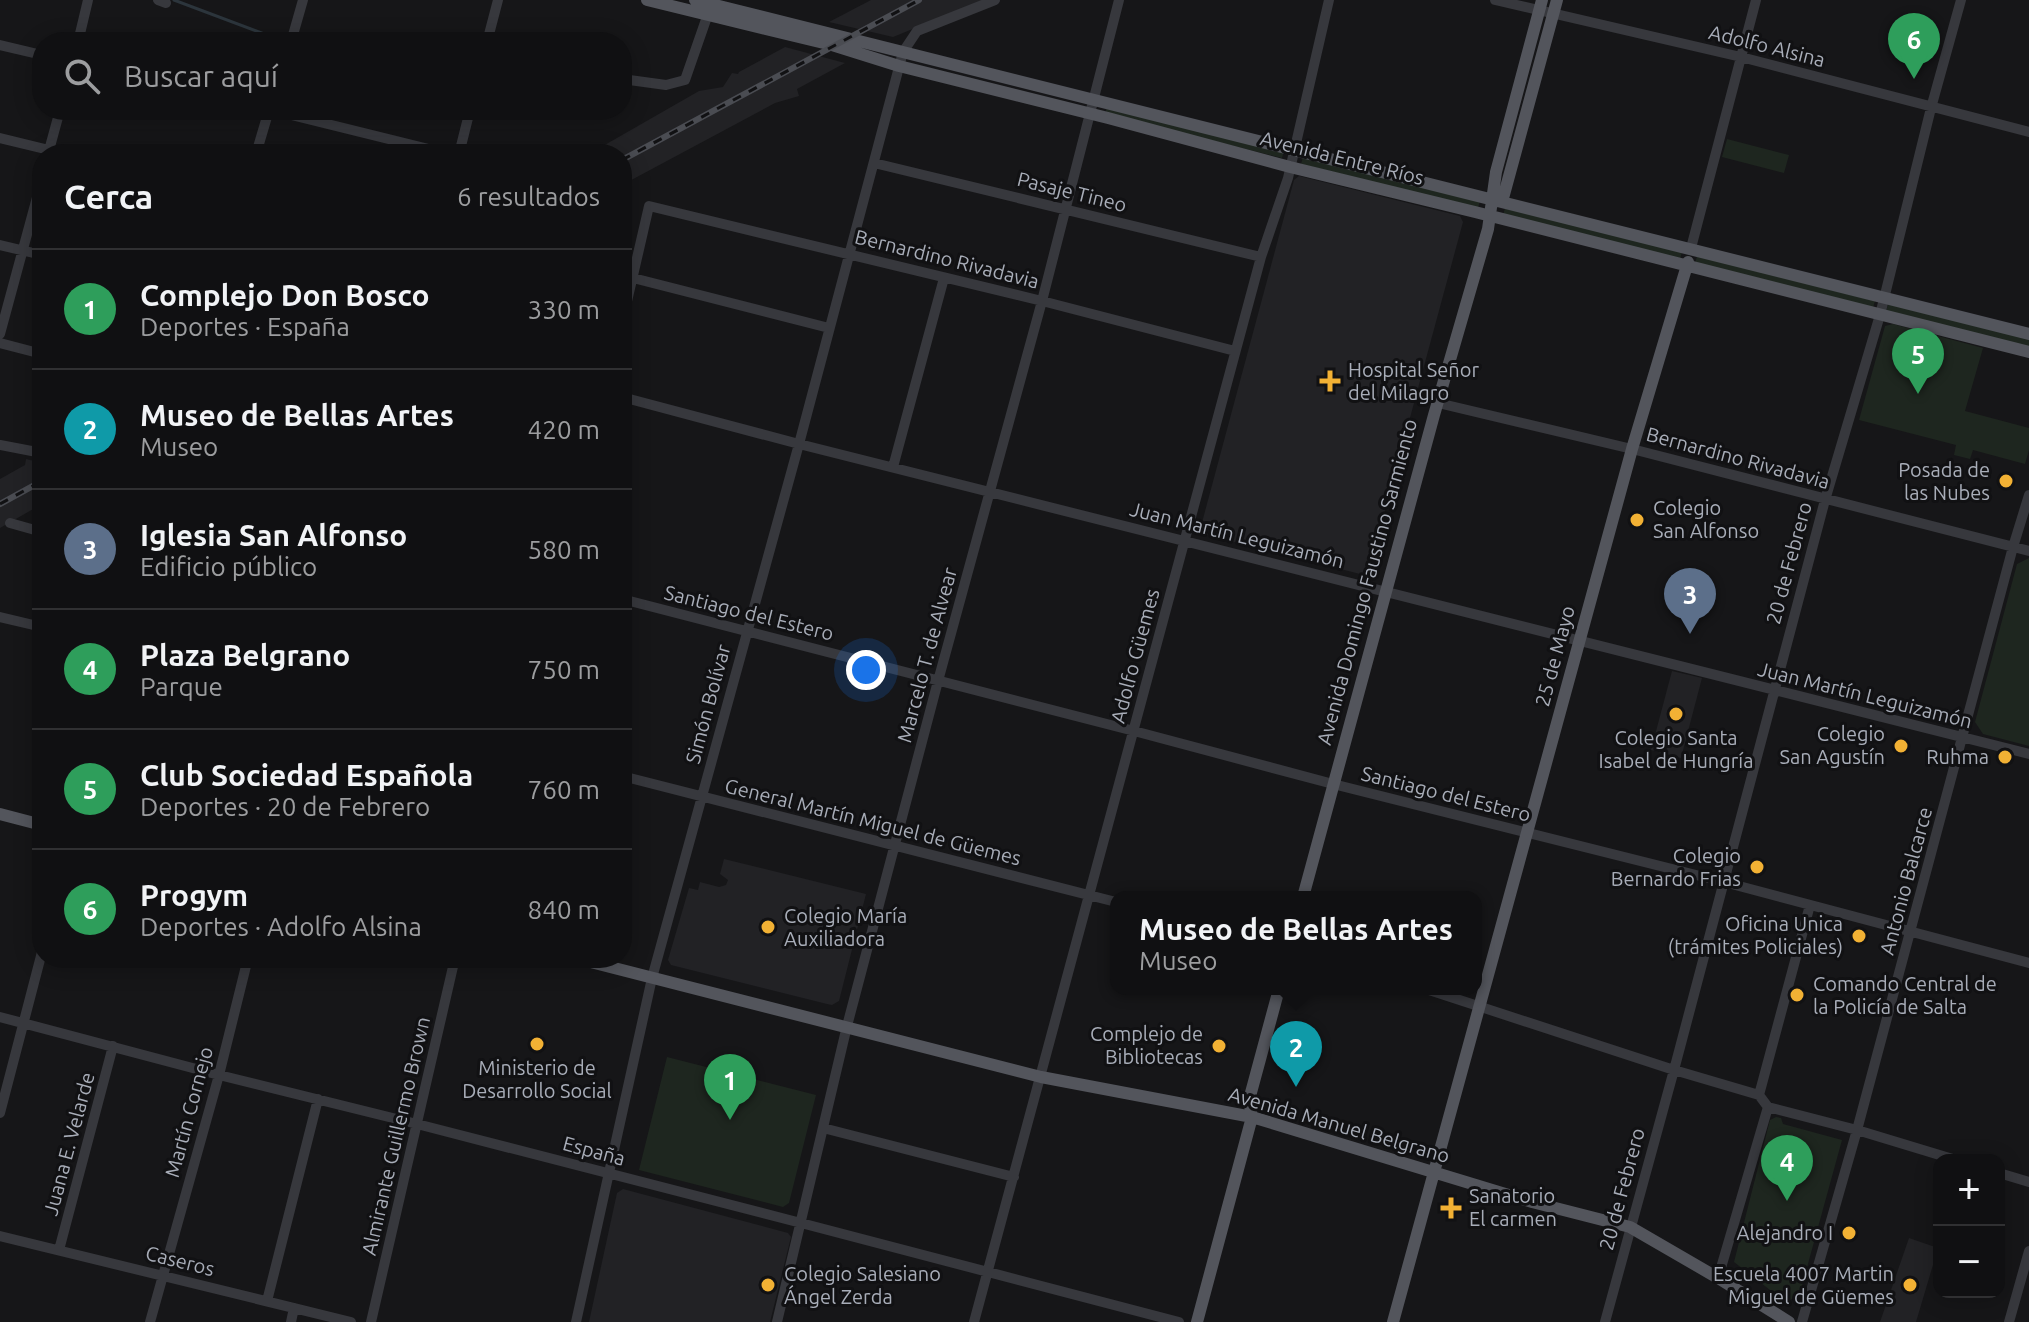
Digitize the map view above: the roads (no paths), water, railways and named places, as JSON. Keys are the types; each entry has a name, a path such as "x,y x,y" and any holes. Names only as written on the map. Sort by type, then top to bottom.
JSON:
{"main road":[{"name":"Avenida Entre Ríos","path":"647,0 710,6"},
{"name":"Avenida Entre Ríos","path":"695,0 820,37 899,66 2029,352"},
{"name":"Avenida Domingo Faustino Sarmiento","path":"1305,891 1438,403 1557,0"},
{"name":"Avenida Domingo Faustino Sarmiento","path":"1497,201 1496,172 1541,5"},
{"name":"Avenida Entre Ríos","path":"820,37 903,52 1094,98 2029,334"},
{"name":"25 de Mayo","path":"1393,1322 1632,449 1691,248"},
{"path":"0,814 32,822"},
{"name":"Avenida Manuel Belgrano","path":"614,968 1041,1077 1252,1117 1532,1202 1630,1227 1789,1322"},
{"path":"1197,1322 1252,1117 1249,1100 1277,995"}],"street":[{"path":"80,32 88,0"},
{"path":"294,32 303,0"},
{"path":"490,32 498,0"},
{"path":"903,52 917,31 995,0"},
{"name":"Marcelo T. de Alvear","path":"777,1322 847,1026 1042,301 1119,0"},
{"name":"Adolfo Güemes","path":"974,1322 1235,351 1295,149 1329,0"},
{"name":"Adolfo Alsina","path":"1495,0 1541,5 1553,14 1741,57 2029,132"},
{"name":"25 de Mayo","path":"1691,248 1756,0"},
{"name":"20 de Febrero","path":"1605,1322 1773,690 1880,315 1961,0"},
{"path":"632,80 666,85 685,80 710,6"},
{"path":"0,45 32,53"},
{"name":"Simón Bolívar","path":"576,1322 652,978 903,52"},
{"path":"51,144 57,120"},
{"path":"259,144 267,120"},
{"path":"311,120 408,144"},
{"path":"462,144 468,120"},
{"path":"0,138 32,147"},
{"name":"Pasaje Tineo","path":"874,163 1261,257"},
{"name":"Bernardino Rivadavia","path":"633,278 649,206 1235,351"},
{"path":"0,334 32,219"},
{"path":"0,245 32,253"},
{"path":"632,282 633,278 829,328"},
{"path":"893,467 944,278"},
{"path":"0,343 32,351"},
{"name":"Juan Martín Leguizamón","path":"632,400 2029,754"},
{"name":"Bernardino Rivadavia","path":"1438,403 1632,449 2029,551"},
{"path":"0,445 32,451"},
{"name":"Antonio Balcarce","path":"1802,1322 2029,495"},
{"path":"10,523 32,529"},
{"name":"Santiago del Estero","path":"632,601 2029,963"},
{"path":"0,617 32,625"},
{"name":"General Martín Miguel de Güemes","path":"632,779 1110,900"},
{"path":"1759,1095 1810,905"},
{"path":"0,1113 38,968"},
{"name":"Martín Cornejo","path":"150,1322 246,968"},
{"name":"Almirante Guillermo Brown","path":"371,1322 453,968"},
{"path":"1445,995 1759,1095 1768,1107 1936,1154"},
{"name":"España","path":"0,1017 1179,1322"},
{"name":"Juana E. Velarde","path":"59,1250 113,1046"},
{"path":"267,1301 318,1099"},
{"path":"1718,1278 1768,1107"},
{"path":"823,1128 1014,1177"},
{"path":"2005,1175 2029,1182"},
{"name":"Caseros","path":"0,1236 351,1322"},
{"path":"2009,1322 2029,1251"},
{"path":"291,1322 294,1308"}],"waterway":[{"path":"174,0 259,32"}],"railway":[{"path":"632,155 919,0"},
{"path":"0,504 32,486"}],"place":[{"name":"Progym","path":"1914,79"},
{"name":"Hospital Señor del Milagro","path":"1330,381"},
{"name":"Club Sociedad Española","path":"1918,394"},
{"name":"Posada de las Nubes","path":"2006,481"},
{"name":"Colegio San Alfonso","path":"1637,520"},
{"name":"Iglesia San Alfonso","path":"1690,634"},
{"name":"Colegio Santa Isabel de Hungría","path":"1676,714"},
{"name":"Colegio San Agustín","path":"1901,746"},
{"name":"Ruhma","path":"2005,757"},
{"name":"Colegio Bernardo Frias","path":"1757,867"},
{"name":"Colegio María Auxiliadora","path":"768,927"},
{"name":"Oficina Unica (trámites Policiales)","path":"1859,936"},
{"name":"Comando Central de la Policía de Salta","path":"1797,995"},
{"name":"Ministerio de Desarrollo Social","path":"537,1044"},
{"name":"Complejo de Bibliotecas","path":"1219,1046"},
{"name":"Museo de Bellas Artes","path":"1296,1087"},
{"name":"Complejo Don Bosco","path":"730,1120"},
{"name":"Plaza Belgrano","path":"1787,1201"},
{"name":"Sanatorio El carmen","path":"1451,1208"},
{"name":"Alejandro I","path":"1849,1233"},
{"name":"Colegio Salesiano Ángel Zerda","path":"768,1285"},
{"name":"Escuela 4007 Martin Miguel de Güemes","path":"1910,1285"}]}
